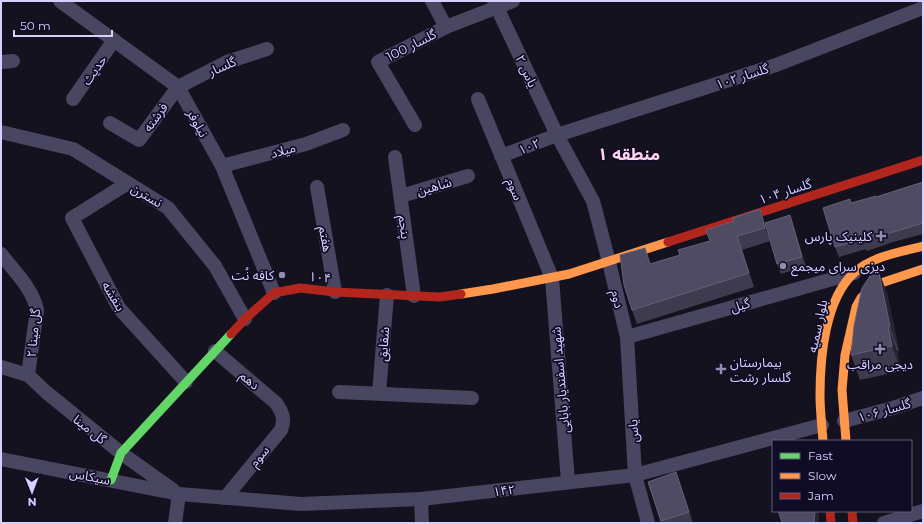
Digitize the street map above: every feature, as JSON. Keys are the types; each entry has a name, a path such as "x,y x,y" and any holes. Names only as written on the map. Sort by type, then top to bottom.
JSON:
{"street":[{"name":"نیلوفر","path":"60,1 178,87 222,166 274,293"},
{"path":"432,1 446,27"},
{"name":"گلسار 100","path":"415,125 378,62 446,27 496,4 513,1"},
{"name":"یاس ۲","path":"496,4 557,135 593,201 609,262"},
{"name":"گلسار ۱۰۲","path":"557,135 776,65 923,8"},
{"name":"حدیث","path":"73,99 114,40"},
{"name":"گلسار","path":"178,87 227,62 267,49"},
{"name":"فرشته","path":"110,123 139,140 178,87"},
{"name":"سوم","path":"478,99 552,278"},
{"name":"میلاد","path":"222,166 306,144 343,130"},
{"name":"نسترن","path":"1,132 73,149 168,208 215,266 245,319"},
{"name":"۱۰۲","path":"501,156 557,135"},
{"name":"پنجم","path":"395,157 414,296"},
{"name":"گلسار ۱۰۴","path":"609,262 923,160"},
{"name":"شاهین","path":"400,196 468,176"},
{"name":"بنفشه","path":"128,184 72,218 119,308 186,382"},
{"name":"هفتم","path":"317,186 335,292"},
{"name":"بلوار سمیه","path":"845,440 833,423 820,390 823,352 831,313 836,298 843,285 854,273 867,264 923,246"},
{"name":"گل مینا ۲","path":"1,254 32,294 36,302 37,310 28,375"},
{"name":"۱۰۴","path":"274,293 300,288 335,292 440,297 552,278 609,262"},
{"name":"دوم","path":"609,262 627,337"},
{"name":"بلوار سمیه","path":"824,440 833,423 842,390 845,355 856,307 869,290 878,284 923,269"},
{"name":"گیل","path":"627,337 854,273"},
{"name":"شهید اسفندیار بابایی","path":"552,278 568,482"},
{"path":"112,480 121,453 245,319 274,293"},
{"name":"شقایق","path":"378,393 387,295"},
{"name":"یاس","path":"627,337 635,475 648,523"},
{"name":"دهم","path":"215,351 276,403 282,411"},
{"name":"گل مینا","path":"1,367 28,375 46,392 121,453 179,494"},
{"path":"339,392 472,398"},
{"name":"گلسار ۱۰۶","path":"833,423 893,408 923,398"},
{"name":"سوم","path":"225,498 281,430 284,421 282,411"},
{"name":"۱۴۲","path":"179,494 301,504 421,499 635,475 833,423"},
{"name":"سیکاس","path":"1,459 179,494"},
{"path":"175,523 179,494"},
{"path":"421,499 422,523"},
{"path":"884,523 923,511"},
{"path":"830,512 831,523"},
{"path":"852,512 853,523"}],"building":[{"path":"923,182 923,223 864,242 863,239 835,247 823,208 850,199 851,203 876,197"},
{"path":"760,209 765,228 737,236 749,273 632,310 624,285 620,255 645,248 650,264 680,255 678,250 710,241 706,230 734,221 733,218"},
{"path":"790,215 802,257 777,264 765,223"},
{"path":"878,269 890,326 888,327 892,346 851,355 854,326 862,288 874,270"},
{"path":"676,472 689,512 661,521 648,482"},
{"path":"778,512 815,512 814,523 780,523 782,522"}],"traffic: fast":[{"path":"111,480 121,453 231,334"}],"traffic: slow":[{"path":"461,294 569,274 668,242"},
{"path":"823,440 820,401 821,364 826,329 837,297 845,283 855,272 870,262 888,255 923,246"},
{"path":"846,440 842,390 845,355 856,307 861,298 878,284 923,269"}],"traffic: jam":[{"path":"668,242 923,160"},
{"path":"231,334 274,293 300,288 335,292 440,297 461,294"},
{"path":"830,512 831,523"},
{"path":"852,512 853,523"}],"place":[{"name":"کلینیک پارس","path":"881,236"},
{"name":"دیزی سرای میجمع","path":"783,266"},
{"name":"کافه نُت","path":"282,275"},
{"name":"دیجی مراقب","path":"880,349"},
{"name":"بیمارستان گلسار رشت","path":"721,369"}],"district":[{"name":"منطقه ۱","path":"629,154"}]}
